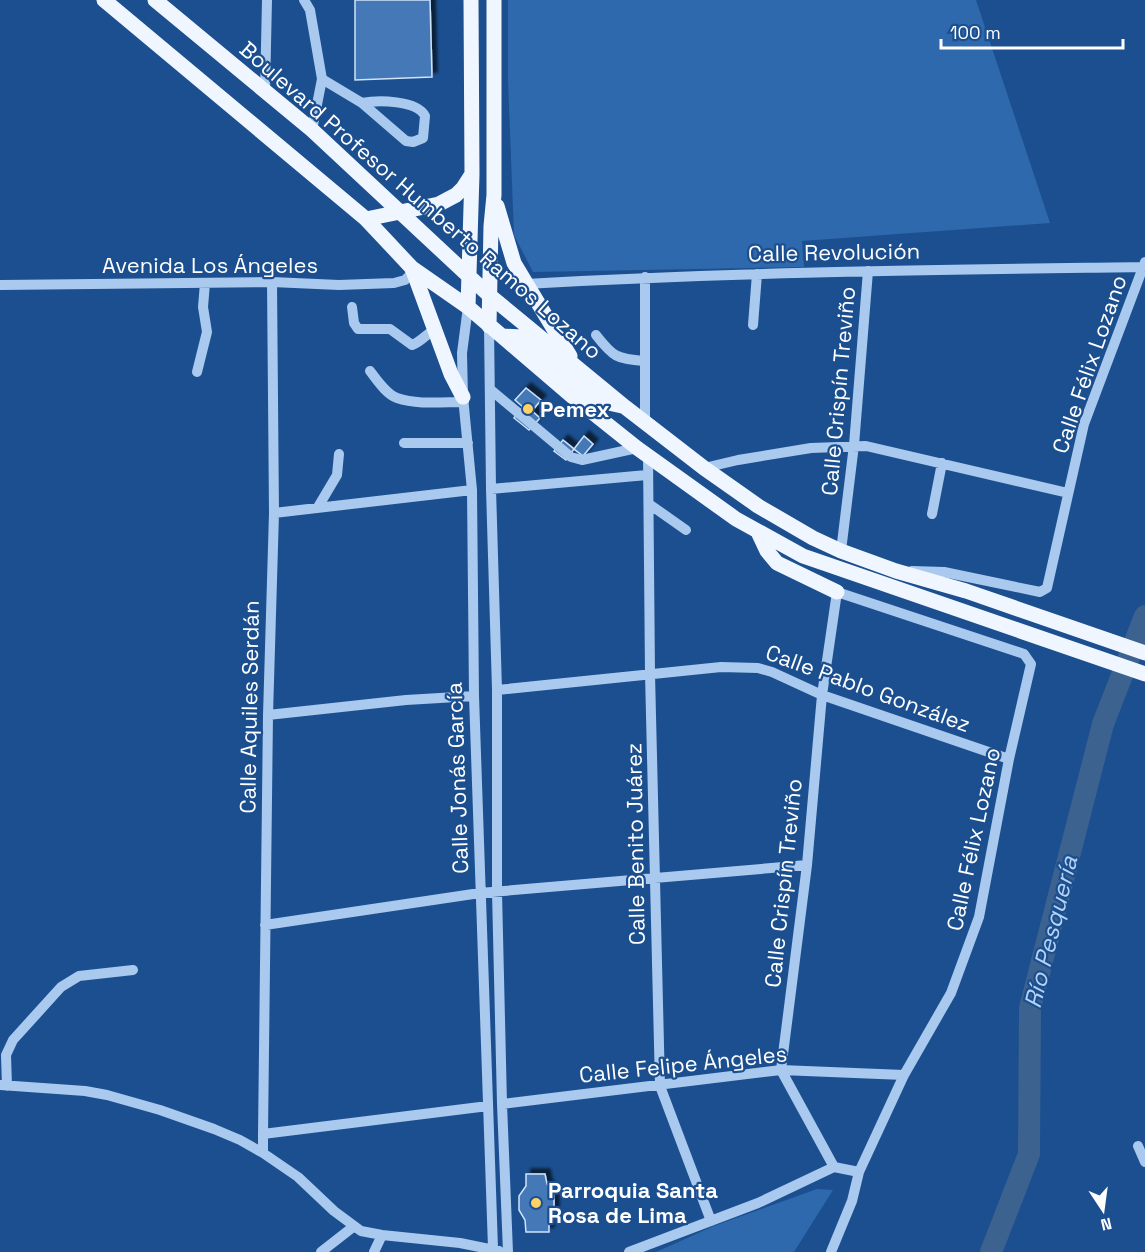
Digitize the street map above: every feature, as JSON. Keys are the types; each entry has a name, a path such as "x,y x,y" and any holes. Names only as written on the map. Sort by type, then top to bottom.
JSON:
{"main road":[{"path":"104,0 366,219 412,268 468,307 573,397 646,455 759,534 803,556 1145,674"},
{"name":"Boulevard Profesor Humberto Ramos Lozano","path":"155,0 312,130 489,295 625,407 704,468 787,524 841,551 896,571 966,591 1145,653"},
{"path":"468,307 472,174 471,0"},
{"path":"489,326 494,195 494,0"},
{"path":"366,219 440,204 463,189 472,174"},
{"path":"494,195 514,263 576,366"},
{"path":"412,268 434,330 464,399"},
{"path":"502,336 522,337 596,400 625,407"},
{"path":"646,455 680,472 704,468"},
{"path":"759,534 767,551 777,563 837,592"}],"street":[{"path":"304,0 310,10 322,79 312,130"},
{"path":"264,2 265,91"},
{"path":"322,79 362,103 406,141 414,142 423,138 425,116 417,108 384,100 362,103"},
{"name":"Calle Revolución","path":"526,284 645,277 1144,264"},
{"name":"Calle Félix Lozano","path":"896,571 944,572 1040,591 1047,588 1084,424 1144,264"},
{"name":"Avenida Los Ángeles","path":"0,285 394,283 409,276 412,268"},
{"name":"Calle Crispín Treviño","path":"841,551 854,445 868,270"},
{"path":"753,325 757,274"},
{"path":"645,277 645,422"},
{"name":"Calle Aquiles Serdán","path":"262,1134 268,715 274,513 272,282"},
{"path":"197,372 207,332 203,307 205,283"},
{"path":"352,307 354,323 358,329 390,329 412,345 422,341 434,330"},
{"name":"Calle Jonás García","path":"468,307 462,353 472,490 474,696 480,893 488,1106 497,1250"},
{"name":"Calle Jonás García","path":"489,326 497,690 497,892 508,1252"},
{"path":"596,335 608,350 622,359 644,361"},
{"path":"370,371 381,385 396,397 433,403 464,399"},
{"path":"491,390 571,457 582,460 646,455"},
{"path":"404,442 468,443"},
{"path":"704,468 767,454 854,445 1068,493"},
{"path":"318,507 337,475 339,454"},
{"name":"Calle Benito Juárez","path":"646,455 649,504 650,674 660,1086 711,1221"},
{"path":"932,514 942,464"},
{"path":"491,489 647,475"},
{"path":"274,513 472,490"},
{"path":"649,504 686,530"},
{"name":"Calle Félix Lozano","path":"831,1252 852,1201 859,1172 904,1076 946,1001 972,940 979,917 1009,759 1030,669 1030,661 1024,654 837,592"},
{"name":"Calle Crispín Treviño","path":"781,1070 807,865 822,695 837,592"},
{"name":"Calle Pablo González","path":"497,690 721,668 758,668 822,695 1009,759"},
{"path":"268,715 406,700 474,696"},
{"path":"265,925 480,893 807,865"},
{"path":"133,970 79,976 61,987 13,1040 6,1055 4,1085 85,1091 116,1097 214,1128 263,1153 298,1177 353,1227 382,1235 497,1250"},
{"path":"781,1070 834,1167"},
{"name":"Calle Felipe Ángeles","path":"502,1104 781,1070 904,1076"},
{"path":"263,1153 262,1134 488,1106"},
{"path":"1138,1146 1145,1162"},
{"path":"629,1252 779,1194 834,1167 859,1172"},
{"path":"321,1252 353,1227"},
{"path":"374,1252 382,1235"}],"shaded area":[{"path":"508,0 976,0 1050,223 802,241 804,267 533,272 514,235 508,80"},
{"path":"817,1189 833,1190 794,1252 656,1252 714,1226"}],"building":[{"path":"355,0 430,0 432,77 355,80"},
{"name":"Pemex","path":"526,388 541,400 532,411 540,418 529,430 514,418 523,407 515,400"},
{"name":"Pemex","path":"584,436 593,444 583,456 574,449"},
{"name":"Pemex","path":"563,440 574,449 566,460 554,451"},
{"name":"Parroquia Santa Rosa de Lima","path":"526,1174 545,1174 547,1184 554,1193 554,1211 549,1220 549,1232 526,1232 525,1220 519,1210 519,1196 526,1186"}],"waterway":[{"name":"Río Pesquería","path":"991,1252 1029,1154 1030,1008 1103,724 1145,616"}],"place":[{"name":"Pemex","path":"528,409"},
{"name":"Parroquia Santa Rosa de Lima","path":"536,1203"}]}
